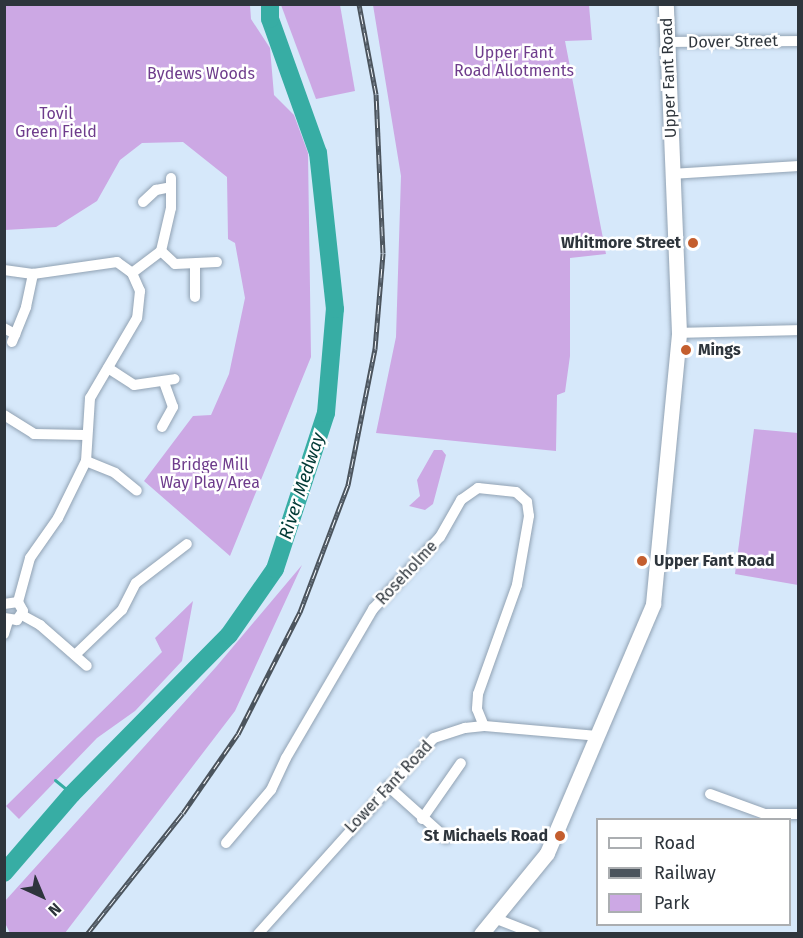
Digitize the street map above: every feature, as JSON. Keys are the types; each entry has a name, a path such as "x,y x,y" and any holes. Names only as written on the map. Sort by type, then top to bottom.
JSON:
{"street":[{"name":"Upper Fant Road","path":"481,933 540,865 598,736 653,604 679,333 666,4"},
{"name":"Dover Street","path":"668,42 798,41"},
{"path":"672,174 798,166"},
{"path":"132,273 161,251 171,208 171,182 156,190 143,202"},
{"path":"161,251 175,264 217,262"},
{"path":"4,270 33,274 117,262 132,273 140,291 137,318 90,398 86,461 58,518 30,558 18,602 22,615 87,666"},
{"path":"195,264 195,297"},
{"path":"4,328 14,338 33,274"},
{"path":"679,333 798,330"},
{"path":"108,368 134,385 170,380 173,407 162,427"},
{"path":"4,415 34,434 86,435"},
{"path":"86,461 115,473 137,490"},
{"name":"Roseholme","path":"226,843 271,790 286,758 373,609 440,537 461,500 478,488 516,492 527,502 529,516 517,585 478,694 477,709 484,726"},
{"path":"75,655 122,610 136,583 187,544"},
{"path":"4,604 18,602"},
{"path":"4,634 6,619 17,620 22,615"},
{"name":"Lower Fant Road","path":"258,933 388,786 434,738 465,728 484,726 598,736"},
{"path":"422,819 460,763"},
{"path":"388,786 422,819 446,838"},
{"path":"710,794 765,814 798,814"},
{"path":"494,918 535,933"}],"green space":[{"name":"Bydews Woods","path":"4,5 250,5 251,19 270,48 274,95 294,115 308,153 311,357 230,556 144,481 193,416 211,415 229,374 245,298 235,243 228,239 227,177 183,142 142,143 120,160 97,201 56,227 5,230"},
{"path":"281,5 340,5 355,91 316,99"},
{"name":"Upper Fant Road Allotments","path":"373,5 589,5 592,40 565,41 606,254 570,258 570,356 565,392 557,395 556,451 376,433 396,337 401,176"},
{"path":"754,429 798,433 798,585 735,574"},
{"path":"434,450 442,450 446,455 433,504 425,510 409,506 420,496 417,480"},
{"path":"302,565 235,711 65,933 10,933 5,923 5,901 216,667"},
{"path":"193,601 182,661 135,711 97,738 19,819 6,806 162,652 155,638"}],"waterway":[{"name":"River Medway","path":"4,873 72,794 229,635 275,569 326,413 335,309 318,153 270,19 270,4"},
{"path":"55,780 72,794"}],"railway":[{"path":"87,934 183,813 238,734 300,612 348,485 375,349 383,253 376,94 359,4"}],"place":[{"name":"Whitmore Street","path":"693,243"},
{"name":"Mings","path":"686,350"},
{"name":"Upper Fant Road","path":"642,561"},
{"name":"St Michaels Road","path":"560,836"}],"park label":[{"name":"Tovil Green Field","path":"56,123"},
{"name":"Bridge Mill Way Play Area","path":"210,474"}]}
